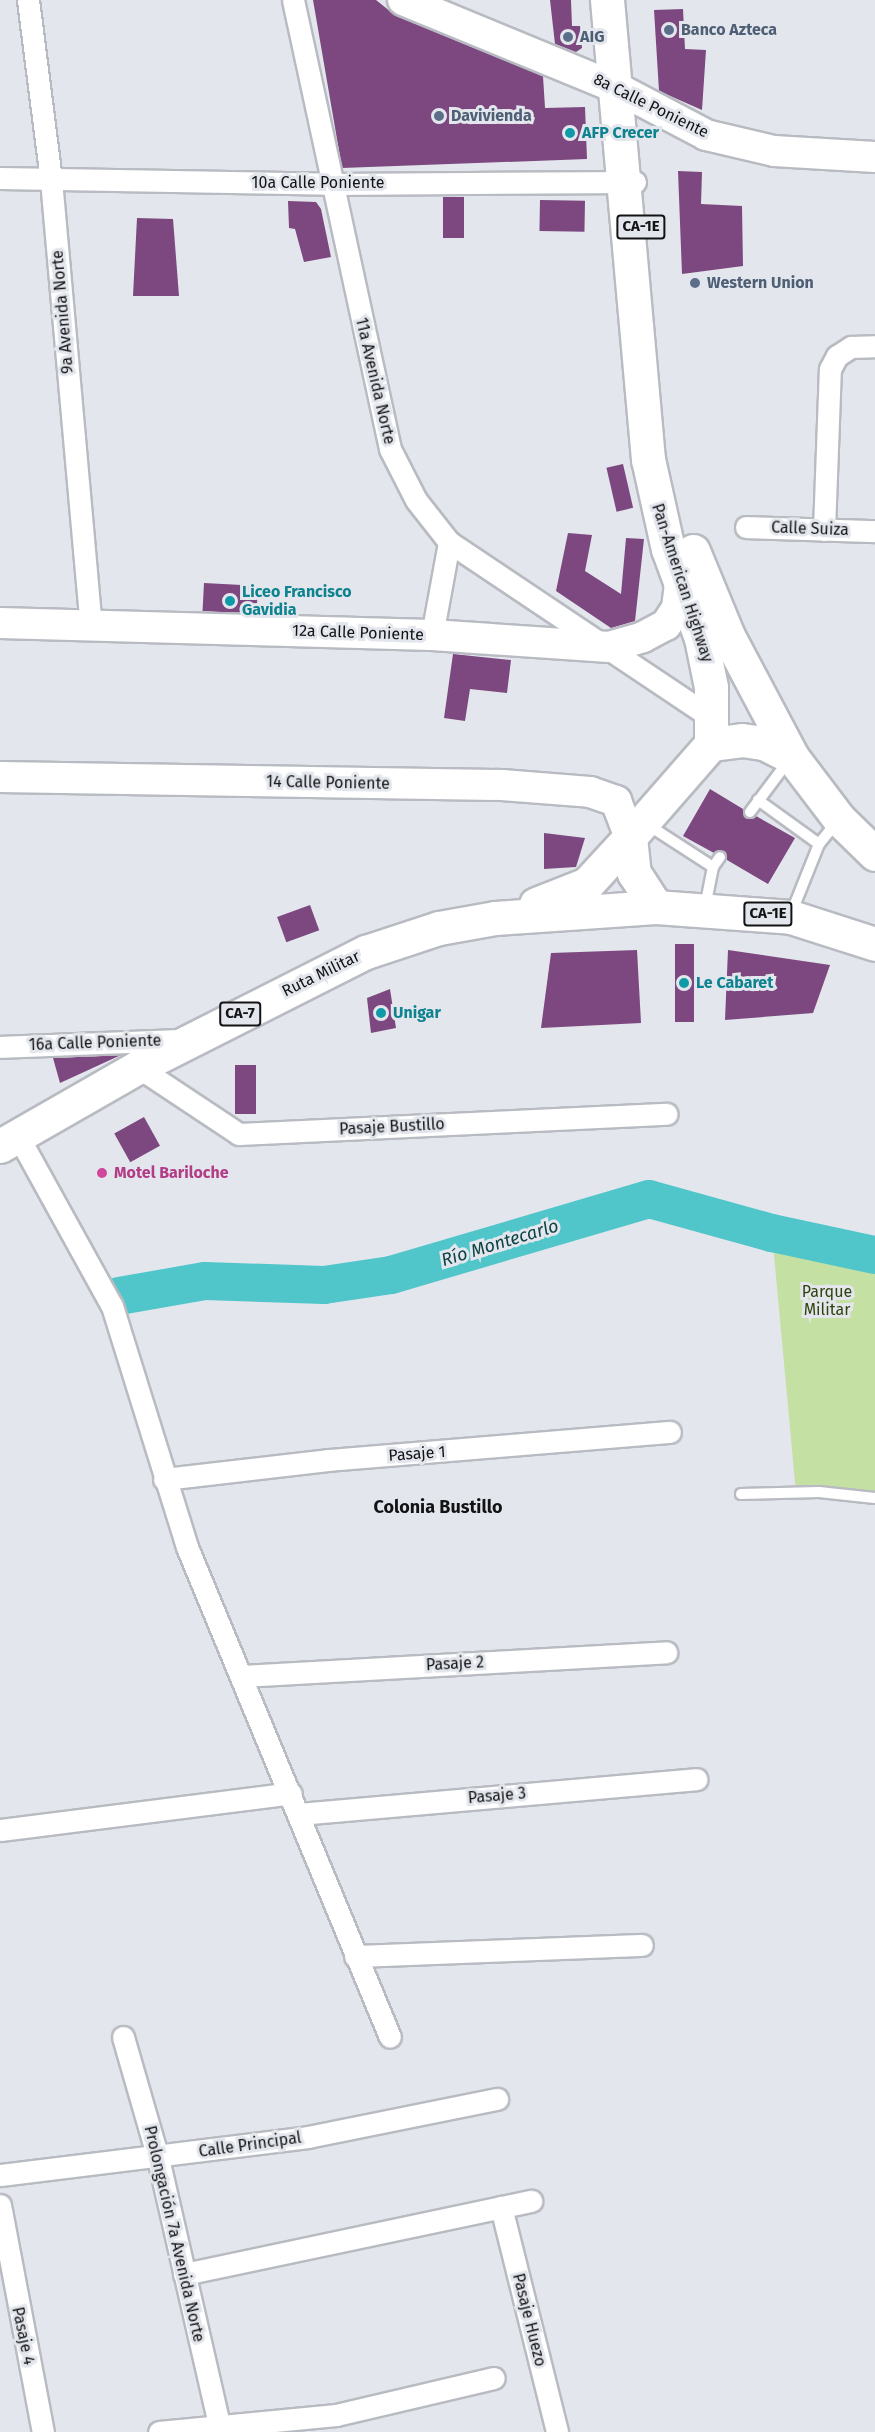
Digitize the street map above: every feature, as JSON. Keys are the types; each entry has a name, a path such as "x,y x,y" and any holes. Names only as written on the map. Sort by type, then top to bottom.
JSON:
{"main road":[{"name":"Pan-American Highway","path":"607,0 624,91"},
{"name":"Pan-American Highway","path":"623,0 628,182 648,459 656,501 709,669 711,731"},
{"name":"Pan-American Highway","path":"628,182 674,491 717,612 792,757 839,819 875,854"},
{"path":"656,908 634,873 637,829 711,731 742,740 764,743 792,757"},
{"name":"Ruta Militar","path":"495,918 587,884 637,829"},
{"name":"Ruta Militar","path":"9,1141 138,1066 366,952 439,928 495,918 656,908"},
{"name":"CA-1E","path":"656,908 705,908 791,916 875,944"}],"street":[{"name":"9a Avenida Norte","path":"28,0 51,180 91,626"},
{"name":"11a Avenida Norte","path":"294,0 331,184 390,449 416,500 449,542 609,647 711,731"},
{"name":"8a Calle Poniente","path":"403,0 624,91 706,135 774,151 875,157"},
{"name":"10a Calle Poniente","path":"0,178 331,184 628,182"},
{"path":"824,530 830,369 837,356 851,347 875,346"},
{"name":"Calle Suiza","path":"746,527 875,531"},
{"path":"432,635 449,542"},
{"name":"12a Calle Poniente","path":"0,623 432,635 609,647 643,638 666,625 677,608 680,583"},
{"name":"14 Calle Poniente","path":"0,777 502,785 590,792 616,801 637,829"},
{"name":"16a Calle Poniente","path":"0,1047 190,1040"},
{"name":"Pasaje Bustillo","path":"138,1066 239,1134 667,1114"},
{"path":"9,1141 112,1306 187,1547 243,1676 355,1956 390,2037"},
{"name":"Pasaje 1","path":"164,1479 328,1461 670,1432"},
{"name":"Pasaje 2","path":"243,1676 666,1652"},
{"name":"Pasaje 3","path":"298,1814 696,1779"},
{"path":"0,1830 291,1793"},
{"path":"355,1956 642,1946"},
{"name":"Prolongación 7a Avenida Norte","path":"123,2037 158,2158 221,2429"},
{"name":"Calle Principal","path":"0,2175 158,2158 308,2137 497,2099"},
{"path":"184,2274 531,2201"},
{"name":"Pasaje 4","path":"0,2205 43,2432"},
{"name":"Pasaje Huezo","path":"501,2207 557,2432"},
{"path":"159,2432 221,2429 336,2415 494,2378"}],"lane":[{"path":"750,812 792,757"},
{"path":"758,800 819,844"},
{"path":"791,916 819,844 839,819"},
{"path":"637,829 713,867"},
{"path":"705,908 713,867 720,857"},
{"path":"741,1494 819,1492 875,1497"}],"green space":[{"name":"Parque Militar","path":"772,1233 875,1265 875,1499 796,1493"}],"building":[{"name":"Davivienda","path":"313,0 376,0 396,16 543,76 545,108 585,107 587,159 342,168"},
{"path":"550,0 571,0 572,26 580,26 582,48 576,52 555,44"},
{"path":"683,9 685,49 706,50 702,110 659,91 654,10"},
{"path":"678,171 702,172 701,204 742,206 743,266 682,274"},
{"path":"443,197 464,197 464,238 443,238"},
{"path":"540,200 585,201 584,232 539,231"},
{"path":"288,201 316,202 321,209 331,257 304,262 295,229 289,228"},
{"path":"137,218 173,219 179,296 133,296"},
{"path":"623,464 633,508 617,512 606,468"},
{"path":"568,533 592,535 585,571 621,594 626,538 644,539 635,621 611,628 556,591"},
{"name":"Liceo Francisco Gavidia","path":"204,583 258,586 256,614 203,611"},
{"path":"453,654 511,660 507,693 470,689 465,721 444,718"},
{"path":"710,789 743,809 746,818 756,816 795,838 768,884 727,860 724,851 714,853 683,836"},
{"path":"544,833 585,838 576,867 544,869"},
{"path":"310,905 319,930 286,942 277,917"},
{"name":"Le Cabaret","path":"675,944 694,944 694,1022 675,1022"},
{"path":"637,950 641,1023 541,1028 551,953"},
{"path":"728,950 830,965 813,1013 725,1020"},
{"name":"Unigar","path":"390,989 396,1028 371,1033 367,998"},
{"path":"121,1055 60,1083 53,1058 56,1058"},
{"path":"235,1065 256,1065 256,1114 235,1114"},
{"path":"144,1117 160,1146 130,1162 114,1133"}],"waterway":[{"name":"Río Montecarlo","path":"119,1296 205,1281 324,1285 391,1275 649,1199 772,1233 875,1255"}],"place":[{"name":"Banco Azteca","path":"669,30"},
{"name":"AIG","path":"568,37"},
{"name":"Davivienda","path":"439,116"},
{"name":"AFP Crecer","path":"570,133"},
{"name":"Western Union","path":"695,283"},
{"name":"Liceo Francisco Gavidia","path":"230,601"},
{"name":"Le Cabaret","path":"684,983"},
{"name":"Unigar","path":"381,1013"},
{"name":"Motel Bariloche","path":"102,1173"}],"district":[{"name":"Colonia Bustillo","path":"438,1507"}]}
